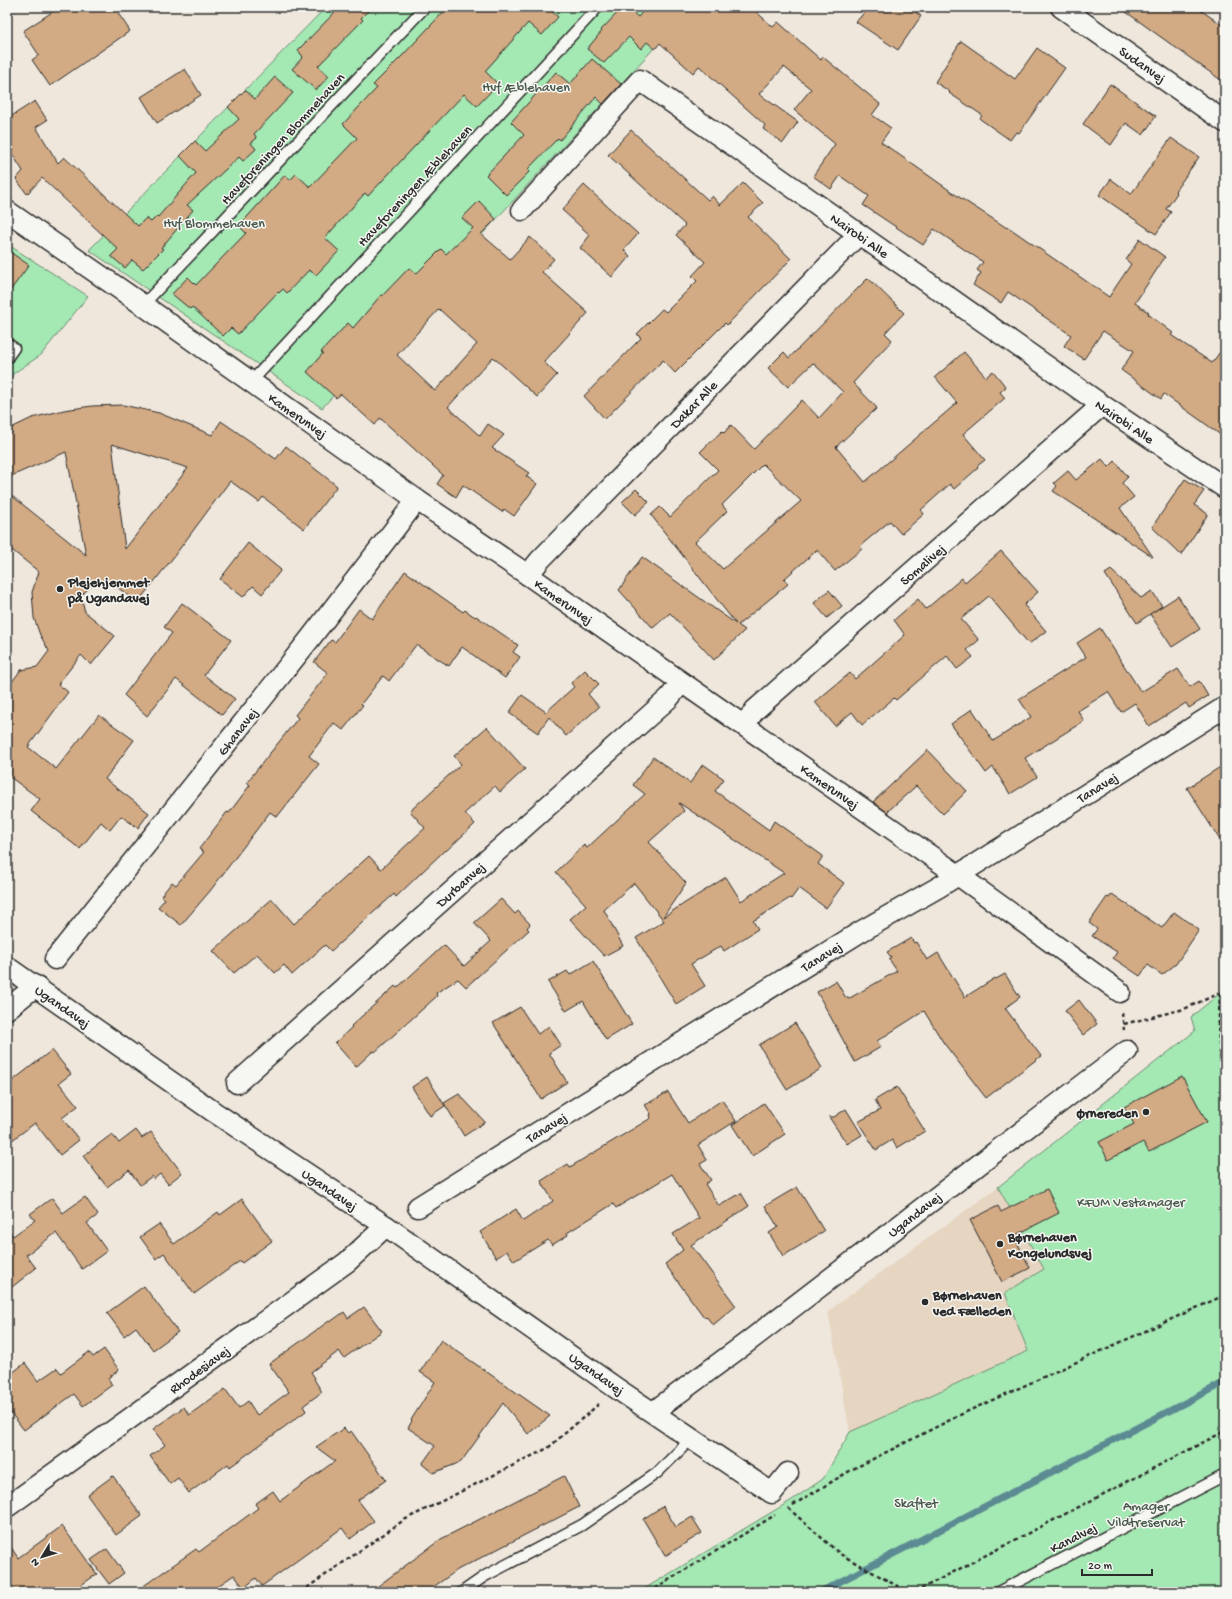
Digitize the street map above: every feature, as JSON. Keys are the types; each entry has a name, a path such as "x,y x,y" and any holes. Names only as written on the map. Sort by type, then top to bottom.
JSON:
{"street":[{"name":"Sudanvej","path":"1061,7 1225,122"},
{"name":"Nairobi Alle","path":"522,210 640,80 1102,405 1225,488"},
{"name":"Kamerunvej","path":"7,211 143,305 417,500 528,575 958,875 1120,992"},
{"name":"Dakar Alle","path":"528,575 540,560 859,234"},
{"name":"Somalivej","path":"744,725 755,710 1102,405"},
{"name":"Ghanavej","path":"56,960 309,640 417,500"},
{"name":"Durbanvej","path":"237,1083 669,698 681,683"},
{"name":"Tanavej","path":"418,1206 860,932 958,875 1225,707"},
{"name":"Ugandavej","path":"7,967 214,1112 386,1226 616,1388 772,1492"},
{"path":"7,1009 36,986"},
{"name":"Ugandavej","path":"653,1412 745,1344 1126,1051"},
{"name":"Rhodesiavej","path":"7,1507 347,1262 386,1226"},
{"path":"772,1492 788,1473"}],"lane":[{"name":"Haveforeningen Blommehaven","path":"143,305 425,7"},
{"name":"Haveforeningen Æblehaven","path":"251,382 598,7"},
{"path":"7,343 14,348 7,358"},
{"path":"462,1592 485,1576 582,1525 657,1473 691,1439"},
{"name":"Kanalvej","path":"998,1592 1225,1474"}],"path":[{"path":"1124,1024 1184,1009 1220,993 1225,988"},
{"path":"1120,992 1126,1051"},
{"path":"1220,993 1218,1023 1222,1065 1225,1074"},
{"path":"648,1592 853,1469 966,1412 1225,1294"},
{"path":"301,1592 404,1520 548,1448 616,1388"},
{"path":"915,1592 1225,1431"},
{"path":"772,1492 787,1508 840,1554 908,1592"}],"shaded area":[{"name":"Børnehaven ved Fælleden","path":"998,1187 1044,1269 1005,1293 1028,1351 850,1433 828,1311"}],"green space":[{"path":"326,7 692,7 322,408 89,250"},
{"path":"7,244 88,296 41,355 14,373 7,383"},
{"path":"1225,989 1225,1592 639,1592 792,1500 823,1479 850,1432 1028,1351 1005,1293 1044,1269 998,1187 1195,1031 1191,1017"}],"building":[{"path":"60,7 114,7 130,31 50,86 32,60 39,55 23,31"},
{"path":"340,7 372,7 361,18 363,20 318,66 329,76 316,90 292,69 303,57 298,50"},
{"path":"448,7 547,7 558,17 542,35 528,23 485,71 498,84 477,106 464,94 368,196 365,193 325,238 339,251 316,275 309,270 287,293 283,289 279,293 278,292 238,334 231,328 223,336 192,307 190,309 172,294 188,277 196,285 246,233 239,226 285,175 290,180 296,174 310,187 357,138 343,124 377,88 373,85"},
{"path":"623,7 627,7 638,17 647,7 751,7 773,27 778,22 821,60 823,57 880,104 872,115 891,128 881,142 959,197 1007,228 1008,227 1109,297 1131,264 1126,260 1140,239 1165,257 1135,303 1173,333 1171,335 1212,363 1225,345 1225,438 1164,394 1161,399 1121,370 1134,351 1103,331 1084,359 1064,346 1071,335 1008,292 1001,303 973,285 981,273 977,270 983,262 934,229 923,245 863,205 869,196 840,176 831,189 813,176 835,144 794,110 811,89 784,67 759,94 798,122 783,143 763,129 765,125 699,66 693,73 660,43 655,49 647,42 641,49 629,37 604,63 587,49 602,31 601,30"},
{"path":"869,7 908,7 921,16 898,50 856,22"},
{"path":"1119,7 1196,7 1225,27 1225,83"},
{"path":"961,41 1015,79 1037,48 1065,68 1019,133 1016,132 1010,140 980,119 982,115 935,82"},
{"path":"592,59 621,84 603,104 596,97 560,140 558,138 528,169 530,171 506,195 486,175 524,135 511,122 556,72 570,84"},
{"path":"185,69 201,95 157,123 141,97"},
{"path":"275,77 293,93 254,134 257,138 251,143 256,149 243,161 239,157 187,205 193,210 161,248 163,249 143,269 132,260 125,268 111,256 118,249 42,178 27,194 16,179 23,171 7,146 7,119 35,101 47,120 36,127 58,163 64,157 138,226 146,218 151,222 157,216 158,217 196,173 180,156 195,141 205,151 239,119 228,107 245,90 255,99"},
{"path":"1110,84 1156,116 1143,135 1126,123 1111,145 1083,124"},
{"path":"631,130 708,200 712,196 720,205 743,183 763,203 748,217 791,259 727,325 725,323 675,373 663,360 605,419 584,396 641,338 637,334 662,309 666,312 697,281 692,276 705,262 676,235 685,225 608,155"},
{"path":"1171,138 1199,157 1175,191 1177,193 1166,209 1171,212 1156,234 1099,195 1111,179 1131,194"},
{"path":"584,185 638,234 624,250 630,256 612,277 580,248 590,235 562,210"},
{"path":"479,201 496,219 481,234 510,259 530,237 554,259 542,272 588,313 544,362 557,375 537,397 493,357 448,407 480,436 488,424 504,435 492,448 529,473 526,476 537,484 514,516 504,509 502,512 463,485 456,497 437,484 443,475 380,418 375,425 341,394 336,398 307,372 323,353 321,352 348,323 353,328 381,295 382,296 409,268 416,274 441,249 446,254 473,228 462,218","holes":["439,309 477,344 435,391 397,355"]},
{"path":"7,250 29,265 7,295"},
{"path":"868,278 904,313 885,333 892,340 853,383 877,408 836,447 865,482 957,403 935,377 964,352 986,377 993,371 1006,387 1000,392 1005,398 963,434 985,460 977,466 978,468 954,489 950,484 921,510 924,514 901,534 890,521 860,546 862,549 835,571 817,550 784,579 788,584 738,625 745,630 714,660 670,613 653,628 619,590 642,557 736,624 651,515 660,507 670,517 718,470 700,452 722,431 724,433 731,425 754,449 802,400 819,418 843,392 813,363 788,387 768,368 784,352 789,358","holes":["763,464 801,501 723,569 695,542 727,511 722,505"]},
{"name":"Plejehjemmet på Ugandavej","path":"123,405 159,413 212,435 221,421 276,459 286,446 337,486 304,529 263,497 259,502 230,481 138,602 111,583 101,581 91,586 81,596 85,612 115,636 91,665 81,655 58,684 68,692 28,747 56,769 99,715 134,740 105,779 149,813 138,828 121,816 110,830 101,822 80,849 31,811 40,799 7,775 7,688 21,670 37,667 49,651 40,635 34,618 32,592 39,572 7,546 7,492 86,555 66,452 7,478 7,430 32,418 64,410 92,406","holes":["112,444 188,468 125,549"]},
{"path":"1102,459 1109,467 1115,461 1128,477 1122,483 1134,497 1120,508 1153,557 1053,491 1057,486 1054,483 1068,471 1076,480"},
{"path":"1185,479 1204,491 1194,505 1208,514 1181,555 1152,527"},
{"path":"636,489 649,502 635,515 622,502"},
{"path":"248,543 281,570 262,594 253,586 243,597 220,579"},
{"path":"1001,551 1038,592 1024,605 1046,631 1029,644 989,596 961,619 979,640 967,650 973,657 957,669 947,656 896,700 894,698 862,725 852,712 835,726 815,702 850,673 855,679 905,635 894,620 918,599 926,609 962,578 965,582"},
{"path":"1111,570 1141,598 1152,591 1162,606 1137,623 1105,574"},
{"path":"405,571 463,612 465,610 475,617 476,616 518,645 513,652 520,657 505,678 462,647 449,666 416,645 389,681 383,676 343,730 334,723 309,756 319,764 277,817 270,812 210,891 181,925 158,907 165,899 161,896 172,882 176,885 204,852 199,849 250,785 247,782 298,718 295,715 328,673 314,662 331,640 335,642 359,609 372,619"},
{"path":"829,590 842,606 827,618 814,603"},
{"path":"1178,596 1200,629 1172,647 1150,614"},
{"path":"182,603 231,640 204,675 235,699 222,715 176,679 147,716 124,695 172,633 164,627"},
{"path":"1100,628 1141,692 1178,669 1190,687 1199,681 1208,696 1189,708 1186,703 1149,726 1135,703 1121,712 1108,692 1078,711 1084,721 1025,758 1037,777 1010,794 993,767 986,773 951,724 972,709 993,741 1031,717 1019,699 1086,657 1077,643"},
{"path":"585,670 599,684 588,694 599,707 566,736 549,717 538,733 509,713 522,695 546,712 574,687 571,683"},
{"path":"487,727 525,769 500,792 495,786 465,813 475,824 446,851 445,850 396,897 394,894 331,951 325,945 292,975 284,965 275,973 257,954 234,973 213,951 272,899 294,924 369,856 381,869 425,828 410,811 461,764 454,756"},
{"path":"928,750 967,791 943,814 916,786 887,812 873,802"},
{"path":"653,757 690,783 703,764 724,779 715,791 769,830 774,821 823,856 818,864 844,883 826,908 799,888 791,899 790,898 753,921 758,929 724,951 721,946 691,964 705,986 676,1004 636,938 664,921 634,883 604,910 623,946 604,956 570,919 586,905 556,872 584,845 587,848 645,794 633,785","holes":["679,803 784,873 741,901 726,877 663,917 686,883 649,842 684,811"]},
{"path":"1225,764 1225,848 1187,788"},
{"path":"1112,894 1162,928 1174,912 1199,930 1176,964 1162,975 1148,965 1140,976 1113,958 1117,952 1092,936 1097,929 1089,923 1107,897 1109,898"},
{"path":"501,899 515,914 518,911 530,924 527,928 529,930 466,987 458,979 436,993 437,996 375,1052 373,1051 356,1067 335,1043 352,1027 351,1026 395,986 397,988 444,945 464,966 491,941 474,923"},
{"path":"911,938 914,943 916,942 927,960 938,953 965,997 995,978 996,979 1005,974 1020,997 1005,1008 1041,1056 986,1098 943,1042 924,1011 877,1041 881,1047 855,1062 817,992 836,981 848,999 897,971 889,959 891,957 887,952"},
{"path":"593,961 632,1024 606,1040 583,1001 566,1011 548,982 567,971 570,975"},
{"path":"1079,1000 1097,1024 1083,1035 1065,1011"},
{"path":"520,1007 538,1034 549,1026 561,1045 549,1053 567,1082 541,1099 493,1023"},
{"path":"795,1023 822,1068 787,1090 759,1045"},
{"path":"52,1050 71,1074 59,1083 78,1106 62,1118 79,1140 60,1155 35,1123 7,1144 7,1085"},
{"name":"Ørnereden","path":"1182,1076 1207,1122 1149,1152 1143,1142 1108,1160 1099,1142 1134,1124 1124,1107"},
{"path":"427,1077 445,1106 430,1116 412,1087"},
{"path":"897,1087 925,1131 897,1148 892,1140 876,1150 858,1122 880,1110 875,1100"},
{"path":"668,1092 688,1123 722,1100 736,1121 698,1145 707,1160 700,1164 711,1180 705,1184 719,1206 741,1193 749,1206 691,1245 736,1306 713,1325 706,1316 704,1317 665,1264 683,1250 673,1234 699,1218 672,1174 616,1208 613,1204 567,1233 568,1235 552,1245 548,1240 514,1261 507,1251 496,1258 480,1232 516,1209 523,1221 553,1201 541,1181 568,1164 570,1167 651,1118 651,1114 645,1105"},
{"path":"459,1094 485,1122 464,1136 444,1103"},
{"path":"764,1103 785,1134 752,1156 732,1125"},
{"path":"846,1109 862,1135 847,1144 829,1117 834,1117"},
{"path":"136,1130 142,1138 151,1132 182,1173 168,1184 160,1174 154,1179 152,1176 140,1185 129,1170 107,1187 83,1156 112,1134 119,1143"},
{"path":"797,1187 824,1231 783,1256 769,1233 778,1227 765,1206"},
{"name":"Børnehaven Kongelundsvej","path":"1047,1189 1059,1213 1014,1236 1030,1268 1002,1282 970,1220 998,1206 1001,1212"},
{"path":"85,1197 98,1215 87,1223 107,1251 82,1269 56,1233 26,1255 36,1268 7,1291 7,1229 13,1236 35,1220 30,1214 52,1198 63,1213"},
{"path":"242,1199 272,1241 242,1263 240,1261 194,1294 164,1253 156,1259 140,1237 159,1224 174,1244 218,1212 220,1215"},
{"path":"144,1286 178,1332 153,1350 136,1327 124,1336 107,1313"},
{"path":"364,1307 382,1331 344,1358 339,1351 311,1372 322,1392 303,1406 306,1411 230,1467 228,1464 189,1493 178,1478 170,1484 150,1456 165,1445 153,1429 184,1407 189,1415 225,1389 239,1408 248,1401 257,1415 289,1392 269,1364 344,1312 348,1318"},
{"path":"441,1340 550,1416 528,1434 503,1403 461,1462 433,1473 422,1464 435,1446 408,1428 412,1421 411,1420 435,1382 420,1372"},
{"path":"104,1349 119,1370 108,1378 112,1385 83,1406 74,1394 24,1430 7,1408 7,1377 25,1363 38,1381 57,1368 61,1373 89,1352 93,1357"},
{"path":"344,1428 348,1433 351,1431 386,1480 358,1500 374,1521 350,1539 342,1528 262,1586 256,1578 244,1588 234,1575 209,1592 135,1592 196,1549 199,1552 258,1508 255,1504 273,1491 280,1501 335,1461 316,1447"},
{"path":"113,1476 142,1516 116,1535 87,1495"},
{"path":"564,1476 579,1507 459,1569 426,1592 370,1592 441,1539"},
{"path":"663,1506 676,1527 692,1517 702,1533 665,1556 643,1519"},
{"path":"62,1526 97,1574 71,1592 7,1592 7,1541 18,1558"},
{"path":"107,1549 124,1573 109,1584 91,1560"}],"waterway":[{"path":"820,1592 1225,1382"}],"place":[{"name":"Plejehjemmet på Ugandavej","path":"60,589"},
{"name":"Ørnereden","path":"1146,1112"},
{"name":"Børnehaven Kongelundsvej","path":"1000,1244"},
{"name":"Børnehaven ved Fælleden","path":"925,1302"}],"park label":[{"name":"Hvf Æblehaven","path":"526,86"},
{"name":"Hvf Blommehaven","path":"214,222"},
{"name":"KFUM Vestamager","path":"1131,1201"},
{"name":"Skaftet","path":"916,1502"},
{"name":"Amager Vildtreservat","path":"1146,1514"}]}
